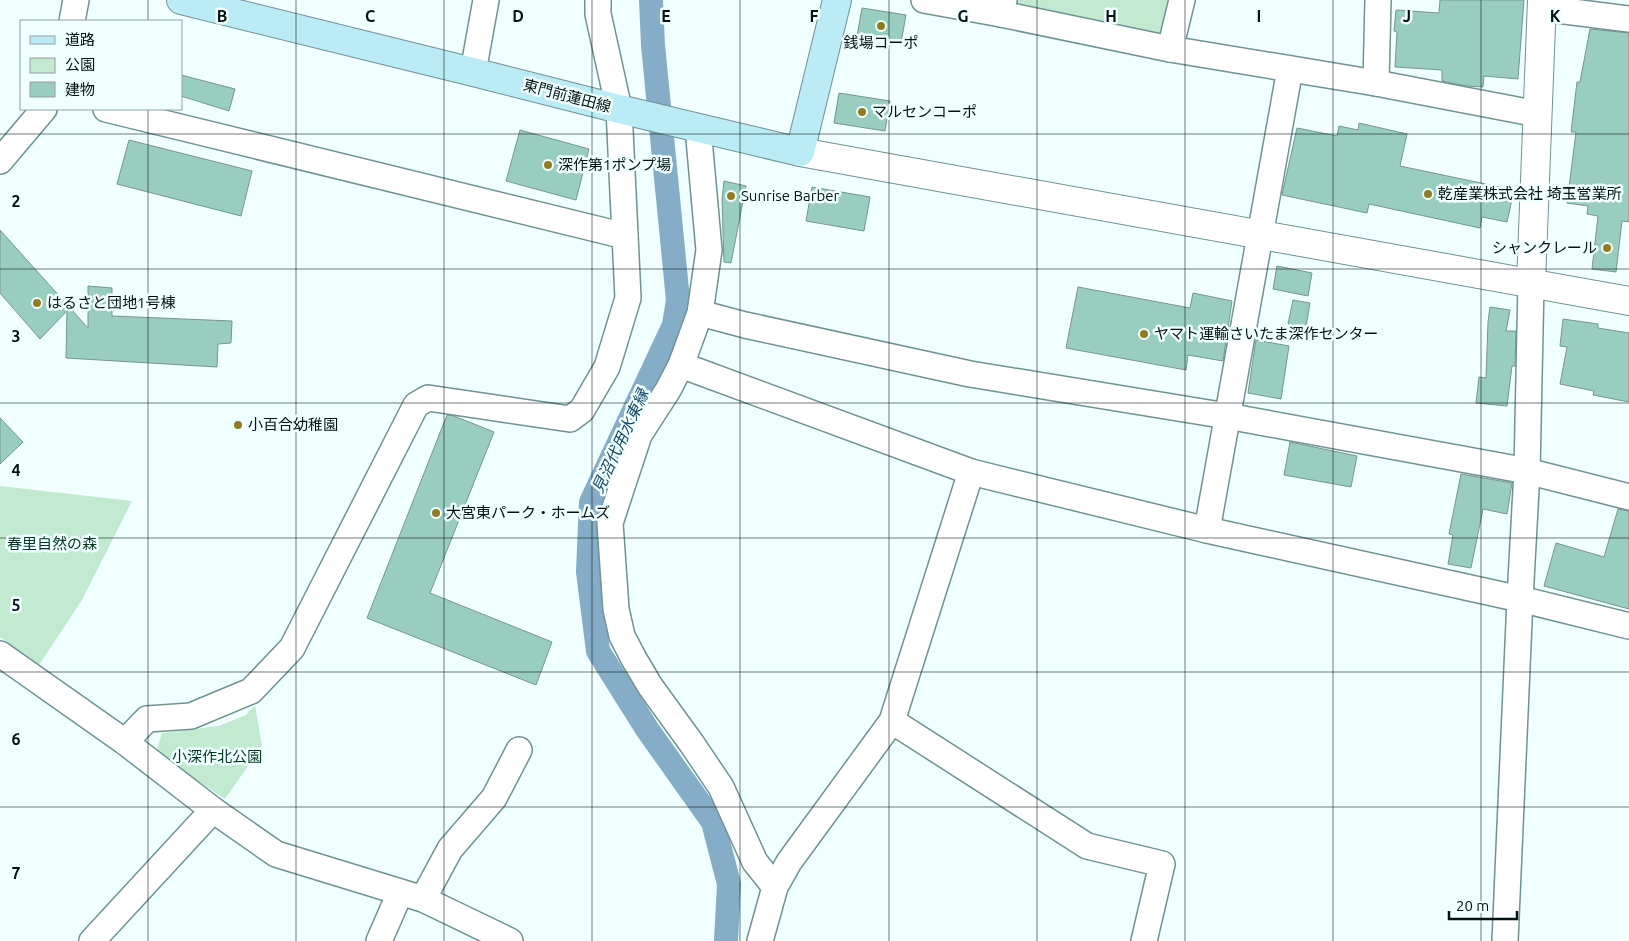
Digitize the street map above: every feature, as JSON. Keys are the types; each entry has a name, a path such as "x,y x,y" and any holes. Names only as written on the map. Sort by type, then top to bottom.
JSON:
{"main road":[{"name":"東門前蓮田線","path":"181,0 619,110 800,152"},
{"path":"800,152 837,0"}],"street":[{"path":"72,20 76,0"},
{"path":"473,72 486,0"},
{"path":"125,742 147,718 191,716 251,691 292,648 416,405 428,398 570,419 582,410 607,367 628,298 619,110 598,14 598,0"},
{"path":"924,0 1002,7 1170,49 1376,83 1538,114"},
{"path":"1170,49 1182,0"},
{"path":"1376,83 1378,0"},
{"path":"1505,941 1527,471 1531,283 1541,4 1629,19"},
{"path":"1207,530 1290,69"},
{"path":"0,161 43,110"},
{"path":"110,110 625,236"},
{"path":"692,126 709,250 700,313 681,365 668,390 639,435 610,523 616,609 622,636 634,659 650,686 720,787 755,862 775,887"},
{"path":"800,152 1629,300"},
{"path":"700,313 745,325 970,374 1227,416 1527,471 1629,497"},
{"path":"681,365 971,472 1207,530 1520,599 1629,626"},
{"path":"760,941 775,887 789,862 892,722 971,472"},
{"path":"0,654 125,742 213,810 276,854 411,896 510,941"},
{"path":"892,722 1087,846 1162,864 1144,941"},
{"path":"379,941 411,896 494,798 519,750"},
{"path":"105,936 213,810"}],"green space":[{"path":"1014,0 1177,0 1171,26 1159,34 1020,8"},
{"name":"春里自然の森","path":"0,486 132,501 82,600 39,665 0,637"},
{"name":"小深作北公園","path":"255,705 262,746 225,799 156,753 162,733 219,726 246,715"}],"building":[{"path":"1440,0 1524,0 1518,79 1484,76 1483,87 1466,86 1442,81 1442,70 1395,67 1397,32 1394,31 1396,10 1439,13"},
{"name":"銭場コーポ","path":"862,8 906,15 901,43 857,36"},
{"path":"1590,29 1629,33 1629,222 1622,221 1616,272 1592,269 1598,216 1587,214 1588,206 1567,203 1576,132 1571,132 1577,82 1580,82"},
{"path":"182,75 235,89 229,111 182,96"},
{"name":"マルセンコーポ","path":"839,93 890,101 885,131 834,123"},
{"path":"1359,123 1407,134 1400,166 1514,190 1507,222 1482,217 1480,228 1369,204 1367,213 1282,195 1297,128 1337,136 1339,126 1358,130"},
{"name":"深作第1ポンプ場","path":"520,130 589,149 576,200 506,181"},
{"path":"129,140 252,171 241,216 117,184"},
{"path":"724,181 746,186 731,263 724,262 722,200"},
{"path":"812,187 870,197 864,231 806,221"},
{"name":"はるさと団地1号棟","path":"0,230 88,328 88,286 112,288 112,316 232,321 231,343 218,344 217,367 66,358 67,311 40,339 0,293"},
{"path":"1277,266 1312,273 1308,296 1273,289"},
{"path":"1078,287 1190,308 1193,293 1232,301 1223,361 1188,355 1186,370 1066,348"},
{"path":"1293,300 1310,303 1306,327 1288,324"},
{"path":"1490,307 1510,310 1506,331 1516,331 1515,366 1512,366 1507,406 1476,403 1479,377 1486,378"},
{"path":"1563,319 1598,324 1598,328 1629,333 1629,402 1593,395 1594,391 1560,384 1567,347 1560,346"},
{"path":"1256,340 1289,346 1281,399 1248,393"},
{"name":"大宮東パーク・ホームズ","path":"447,415 494,432 430,593 552,642 536,685 367,618"},
{"path":"0,418 23,442 0,464"},
{"path":"1290,442 1357,456 1351,487 1284,475"},
{"path":"1461,474 1512,483 1507,514 1483,509 1471,568 1448,564 1453,535 1449,534"},
{"path":"1618,509 1629,511 1629,609 1544,586 1556,543 1604,557"}],"waterway":[{"name":"見沼代用水東縁","path":"651,0 653,45 678,300 674,325 591,502 588,572 598,651 647,729 713,822 729,884 726,941"}],"place":[{"name":"銭場コーポ","path":"881,26"},
{"name":"マルセンコーポ","path":"862,112"},
{"name":"深作第1ポンプ場","path":"548,165"},
{"name":"乾産業株式会社 埼玉営業所","path":"1428,194"},
{"name":"Sunrise Barber","path":"731,196"},
{"name":"シャンクレール","path":"1607,248"},
{"name":"はるさと団地1号棟","path":"37,303"},
{"name":"ヤマト運輸さいたま深作センター","path":"1144,334"},
{"name":"小百合幼稚園","path":"238,425"},
{"name":"大宮東パーク・ホームズ","path":"436,513"}]}
